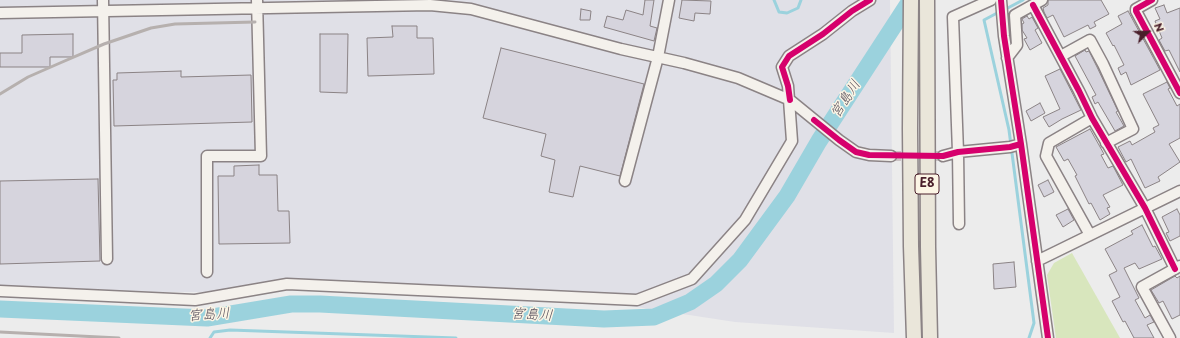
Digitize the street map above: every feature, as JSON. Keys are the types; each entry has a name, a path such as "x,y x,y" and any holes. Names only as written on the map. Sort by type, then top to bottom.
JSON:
{"highway":[{"name":"E8","path":"911,0 911,246 914,338"},
{"name":"E8","path":"927,0 930,338"}],"street":[{"path":"103,0 107,259"},
{"path":"625,181 658,57 669,0"},
{"path":"0,291 196,300 287,284 637,300 692,279 745,220 792,141 790,100 788,86 782,67 789,56 823,34 852,11 870,0"},
{"path":"959,224 953,17 991,0"},
{"path":"1001,0 1007,58 1021,144 1048,338"},
{"path":"1152,0 1136,9 1136,11 1180,93"},
{"path":"1007,58 1017,45 1015,15 1038,2 1060,56 1079,90 1092,118 1178,267 1142,287 1170,338"},
{"path":"0,13 104,11 257,4 414,3 471,9 738,78 790,100 856,152 869,155 891,156"},
{"path":"207,272 207,156 261,156 257,4"},
{"path":"1060,56 1090,40 1104,64 1133,129 1106,143"},
{"path":"1090,235 1046,156 1049,142 1092,118"},
{"path":"943,156 958,152 1010,147 1021,144"},
{"path":"1037,261 1180,191"}],"shaded area":[{"path":"0,0 890,0 894,333 735,322 604,302 357,289 228,292 0,292"}],"green space":[{"path":"1072,253 1120,338 1056,338 1047,275 1054,263"}],"building":[{"path":"645,0 654,0 650,26 657,28 654,41 604,27 607,16 623,20 626,10 643,15"},
{"path":"682,0 711,1 710,14 695,13 694,21 679,18"},
{"path":"1048,0 1101,0 1109,14 1094,22 1096,26 1090,29 1088,25 1064,37 1053,15 1047,18 1044,12 1043,8 1048,5"},
{"path":"1164,5 1167,13 1180,8 1180,72 1169,50 1165,51 1159,40 1162,38 1155,21 1160,19 1155,8"},
{"path":"581,9 591,11 590,20 580,20"},
{"path":"1128,11 1160,70 1131,85 1126,72 1121,75 1118,68 1124,65 1106,33 1122,24 1118,16"},
{"path":"1027,16 1029,19 1032,17 1038,28 1035,30 1042,43 1030,50 1024,39 1027,38 1022,30 1022,24 1024,23 1022,19"},
{"path":"392,26 417,26 417,38 433,38 434,74 368,76 367,38 393,37"},
{"path":"73,34 73,57 50,57 50,67 0,67 0,53 22,53 22,35"},
{"path":"320,34 348,34 347,93 320,92"},
{"path":"501,48 644,84 620,176 580,166 573,197 549,192 555,160 541,156 546,134 483,118"},
{"path":"1085,50 1086,52 1089,51 1118,111 1116,112 1124,126 1115,131 1098,102 1095,104 1092,97 1096,95 1075,56"},
{"path":"1060,69 1081,110 1049,127 1043,117 1060,109 1045,76"},
{"path":"181,71 181,77 251,75 252,122 114,126 113,80 117,80 117,73"},
{"path":"1167,82 1170,88 1168,89 1177,106 1180,104 1180,138 1169,144 1180,162 1158,177 1160,181 1145,188 1131,159 1126,162 1118,147 1130,141 1132,145 1155,132 1153,128 1159,125 1143,94"},
{"path":"1040,103 1045,113 1031,121 1026,111"},
{"path":"1090,129 1104,154 1101,155 1108,168 1113,166 1123,185 1103,195 1110,207 1107,208 1110,214 1100,220 1091,203 1089,204 1075,176 1077,175 1068,159 1064,161 1056,147"},
{"path":"259,165 259,175 277,175 278,211 289,211 290,243 219,244 218,176 234,176 234,166"},
{"path":"98,179 100,261 0,264 0,181"},
{"path":"1048,180 1054,192 1044,197 1038,185"},
{"path":"1068,209 1074,220 1063,227 1056,215"},
{"path":"1177,209 1180,215 1180,236 1170,241 1166,233 1169,232 1162,217"},
{"path":"1142,225 1153,247 1155,246 1162,259 1139,269 1135,263 1124,268 1139,298 1135,300 1145,318 1150,315 1154,322 1147,325 1154,338 1134,338 1125,321 1123,322 1112,301 1120,297 1109,275 1117,271 1105,249 1133,234 1131,231"},
{"path":"1014,262 1016,287 994,289 993,264"},
{"path":"1175,276 1177,278 1180,276 1180,315 1172,319 1163,301 1159,303 1151,290"}],"waterway":[{"path":"774,0 779,12 787,13 798,8 801,0"},
{"path":"1004,10 1023,0"},
{"name":"宮島川","path":"0,309 207,318 291,304 320,304 604,319 654,317 690,302 716,284 740,260 787,196 819,141 908,4"},
{"path":"999,12 984,20 1009,130 1034,323 1029,338"},
{"path":"210,338 214,332 230,330 456,338"}],"tunnel":[{"path":"891,156 943,156"}],"railway":[{"path":"0,94 28,77 60,63 104,44 151,28 175,24 255,22"},
{"path":"0,332 119,338"}],"cycle path":[{"path":"790,100 788,86 782,67 789,56 823,34 852,11 870,0"},
{"path":"1001,0 1004,36 1021,144 1048,338"},
{"path":"1152,0 1136,9 1136,11 1180,93"},
{"path":"1033,5 1092,118 1145,208 1175,269"},
{"path":"814,120 856,152 869,155 943,156 958,152 1010,147 1021,144"}]}
